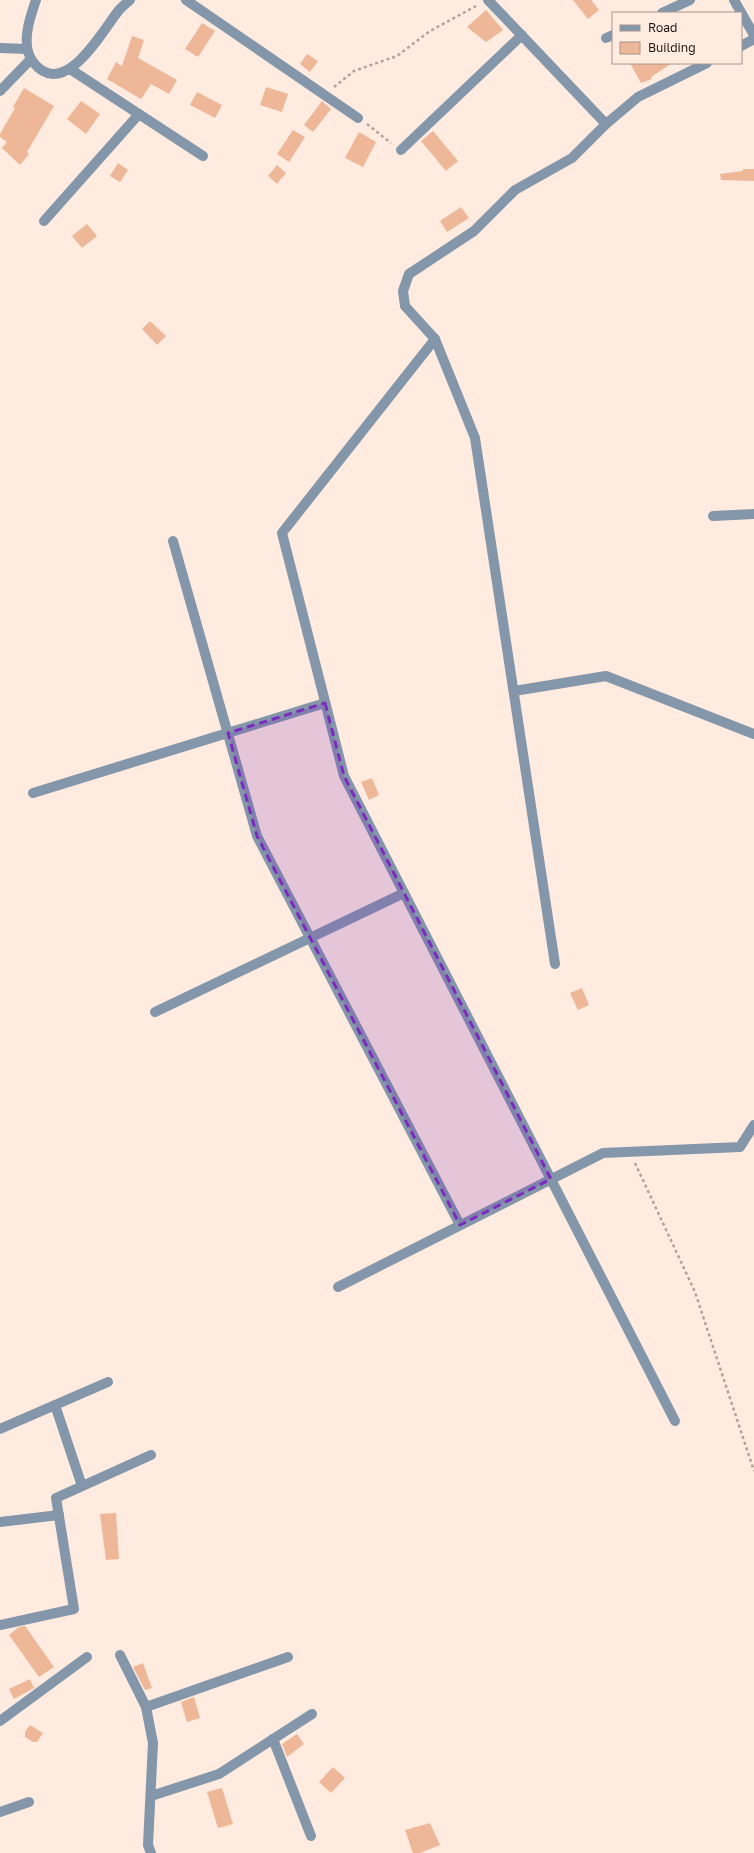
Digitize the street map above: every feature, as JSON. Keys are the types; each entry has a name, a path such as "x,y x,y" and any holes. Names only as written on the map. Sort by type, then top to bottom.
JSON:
{"street":[{"path":"36,0 28,32 27,49 31,59 38,68 53,74 70,69 87,54 120,9 130,0"},
{"path":"186,0 358,118"},
{"path":"664,12 690,0"},
{"path":"734,0 741,12"},
{"path":"484,2 522,35 606,124"},
{"path":"742,14 754,35 742,45"},
{"path":"401,150 522,35"},
{"path":"0,48 27,49"},
{"path":"0,91 31,59"},
{"path":"555,964 475,438 435,339 405,306 403,291 409,274 474,231 515,190 572,158 606,124 638,97 704,64"},
{"path":"70,69 203,156"},
{"path":"44,221 139,114"},
{"path":"435,339 282,533 344,776 675,1421"},
{"path":"712,516 754,514"},
{"path":"173,541 257,836 460,1225"},
{"path":"514,691 606,676 754,734"},
{"path":"33,793 326,703"},
{"path":"155,1012 404,893"},
{"path":"338,1287 603,1153 740,1147 754,1125"},
{"path":"0,1429 108,1382"},
{"path":"56,1405 82,1486"},
{"path":"0,1625 74,1609 56,1498 152,1455"},
{"path":"0,1522 58,1515"},
{"path":"120,1655 146,1707 153,1743 148,1845 151,1853"},
{"path":"0,1721 87,1657"},
{"path":"146,1707 288,1657"},
{"path":"151,1796 219,1774 312,1714"},
{"path":"273,1739 311,1836"},
{"path":"0,1812 29,1802"}],"path":[{"path":"325,95 354,71 397,56 430,31 484,2"},
{"path":"358,118 401,150"},
{"path":"629,1152 695,1292 754,1471"}],"highlighted area":[{"path":"325,703 344,776 551,1179 460,1225 257,836 228,733"}],"building":[{"path":"573,0 591,0 599,10 588,19"},
{"path":"486,10 503,30 486,42 467,27"},
{"path":"202,23 215,31 198,57 185,49"},
{"path":"132,36 144,40 138,58 177,80 169,94 151,84 141,99 107,79 116,62 122,66"},
{"path":"307,54 318,61 310,72 300,64"},
{"path":"631,64 670,64 651,77 652,79 641,83"},
{"path":"266,87 288,94 282,112 260,105"},
{"path":"24,88 54,106 27,152 29,154 20,165 2,148 7,142 0,137 0,134 15,108 13,107"},
{"path":"197,92 222,105 215,118 190,105"},
{"path":"81,101 100,114 86,134 67,119"},
{"path":"322,101 331,109 313,132 304,125"},
{"path":"293,130 305,137 289,162 277,154"},
{"path":"433,131 458,161 446,171 421,141"},
{"path":"359,132 376,142 363,167 345,158"},
{"path":"118,163 128,170 120,182 110,176"},
{"path":"277,165 286,173 277,184 268,176"},
{"path":"743,169 754,169 754,181 721,180 720,174 743,171"},
{"path":"461,207 469,218 447,232 440,221"},
{"path":"87,224 97,236 82,248 72,236"},
{"path":"150,321 166,336 157,345 142,329"},
{"path":"372,778 379,795 369,800 361,782"},
{"path":"582,988 589,1005 578,1010 570,993"},
{"path":"116,1513 119,1559 106,1560 100,1514"},
{"path":"25,1626 54,1667 39,1677 9,1635 19,1627"},
{"path":"143,1663 152,1688 145,1690 133,1667"},
{"path":"30,1679 34,1688 14,1699 9,1689"},
{"path":"194,1697 200,1718 187,1722 181,1702"},
{"path":"30,1725 43,1733 37,1742 33,1742 25,1737 25,1732"},
{"path":"297,1734 304,1744 287,1757 282,1744"},
{"path":"333,1767 345,1778 331,1793 319,1782"},
{"path":"222,1788 233,1824 218,1828 207,1792"},
{"path":"430,1823 440,1845 420,1853 413,1853 405,1830"}]}
